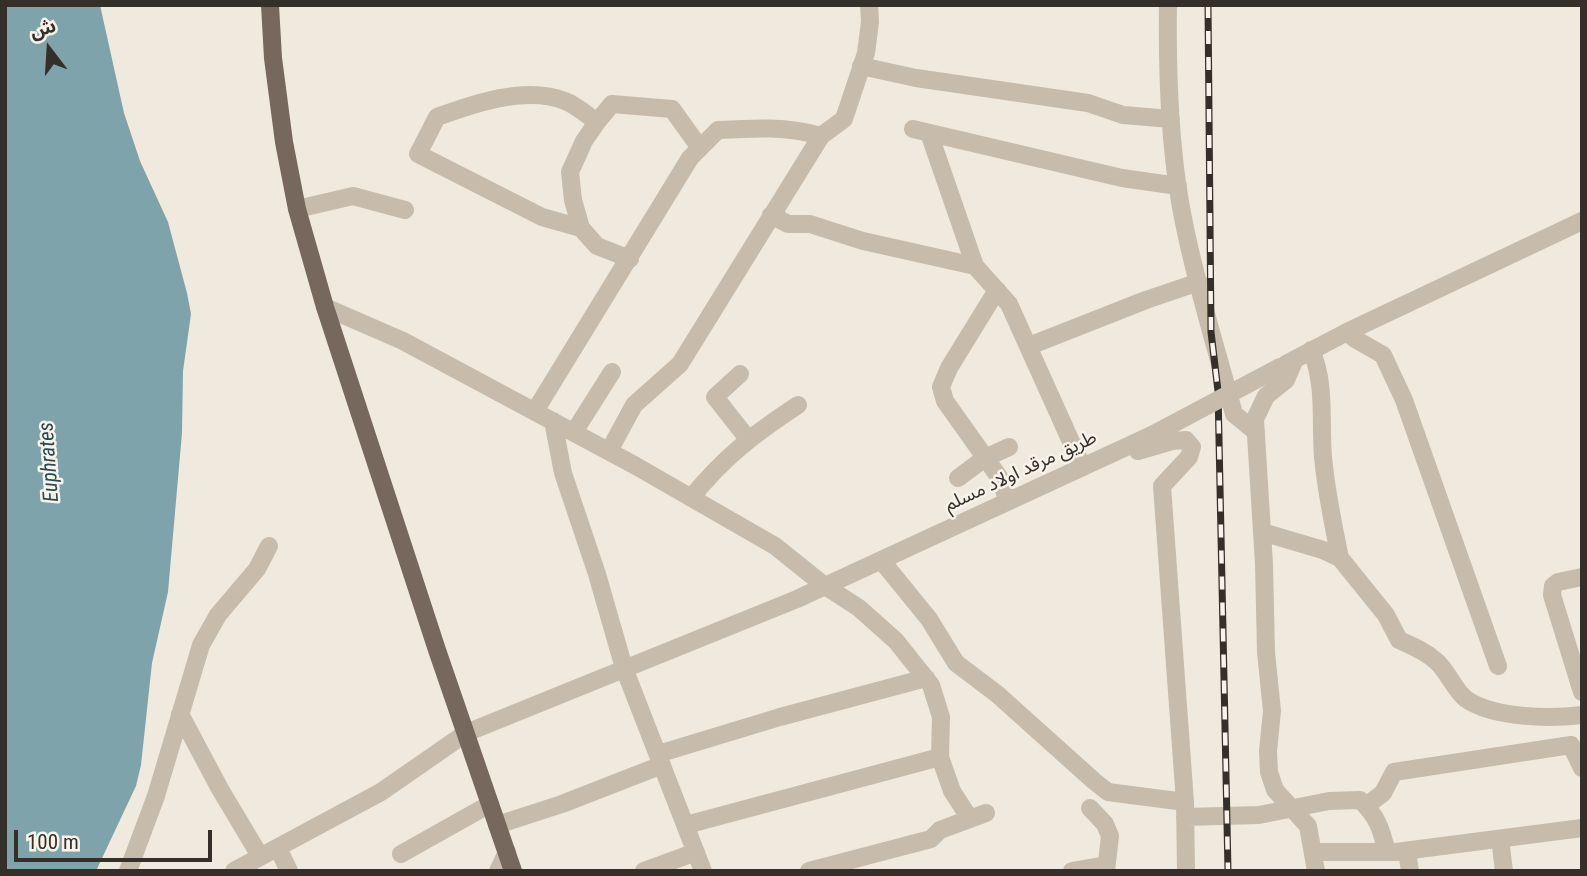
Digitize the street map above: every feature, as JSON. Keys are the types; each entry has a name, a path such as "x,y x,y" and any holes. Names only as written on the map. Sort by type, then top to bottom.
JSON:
{"main road":[{"path":"270,5 277,94 297,209 325,307 513,871"}],"street":[{"path":"609,451 634,405 680,364 703,330 821,136 845,120 862,66 870,22 869,5"},
{"path":"1168,5 1171,119 1183,222 1234,414 1256,432"},
{"path":"862,66 916,78 1088,103 1123,116 1171,119"},
{"path":"581,228 542,217 418,153 437,117 479,102 531,95 564,100 597,122"},
{"path":"630,259 597,246 581,228 569,173 584,141 612,104 672,109 700,148"},
{"path":"535,411 690,158 718,130 799,129 821,136"},
{"path":"1082,466 1009,304 975,266 921,131 1122,178 1178,186"},
{"path":"297,209 352,196 405,210"},
{"path":"771,215 788,224 810,224 863,241 975,266"},
{"name":"طريق مرقد اولاد مسلم","path":"234,871 381,792 466,733 825,586 1152,435 1348,332 1582,221"},
{"path":"1029,346 1199,282"},
{"path":"996,290 949,368 941,387 945,401 999,477 1008,501"},
{"path":"325,307 403,341 535,411 775,546 825,586 859,608 888,634 926,678 931,685 941,717 940,757 952,791 978,816 940,830 932,839 809,871"},
{"path":"1348,332 1354,339 1383,355 1405,400 1498,666"},
{"path":"1316,871 1308,826 1275,790 1269,772 1268,751 1272,711 1266,652 1255,419 1266,396 1286,380 1295,359 1318,368 1328,501 1340,558"},
{"path":"574,432 612,372"},
{"path":"740,374 715,397 748,439"},
{"path":"691,498 714,470 748,439 798,405"},
{"path":"553,421 563,473 597,574 624,668 703,871"},
{"path":"1109,454 1136,452 1172,441 1186,440 1192,447 1189,457 1163,486 1185,810 1186,871"},
{"path":"958,478 985,458 1009,447"},
{"path":"1262,532 1323,550 1340,558 1386,615 1399,640 1418,648 1437,661 1464,698 1503,713 1575,716 1571,745 1582,768"},
{"path":"128,871 156,796 201,645 218,615 257,569 269,546"},
{"path":"881,560 929,619 956,663 997,694 1108,792 1185,810 1251,816 1329,801 1360,800 1373,812 1381,827 1387,852"},
{"path":"1582,577 1558,582 1553,586 1552,594 1582,692"},
{"path":"497,825 562,804 660,760 780,717 926,678"},
{"path":"180,714 260,856"},
{"path":"1366,806 1383,793 1394,772 1571,745"},
{"path":"686,825 940,757"},
{"path":"401,854 490,804"},
{"path":"1072,871 1106,868 1110,854 1110,836 1105,824 1090,808"},
{"path":"1313,852 1408,851 1582,828"},
{"path":"1500,839 1504,871"},
{"path":"278,848 289,871"},
{"path":"1408,851 1410,871"},
{"path":"498,871 507,852"},
{"path":"644,871 696,852"}],"water":[{"name":"Euphrates","path":"5,5 100,5 124,113 140,161 168,222 191,314 183,371 182,433 168,592 152,663 141,765 136,786 96,871 5,871"}],"railway":[{"path":"1208,5 1211,332 1218,391 1228,871"}]}
